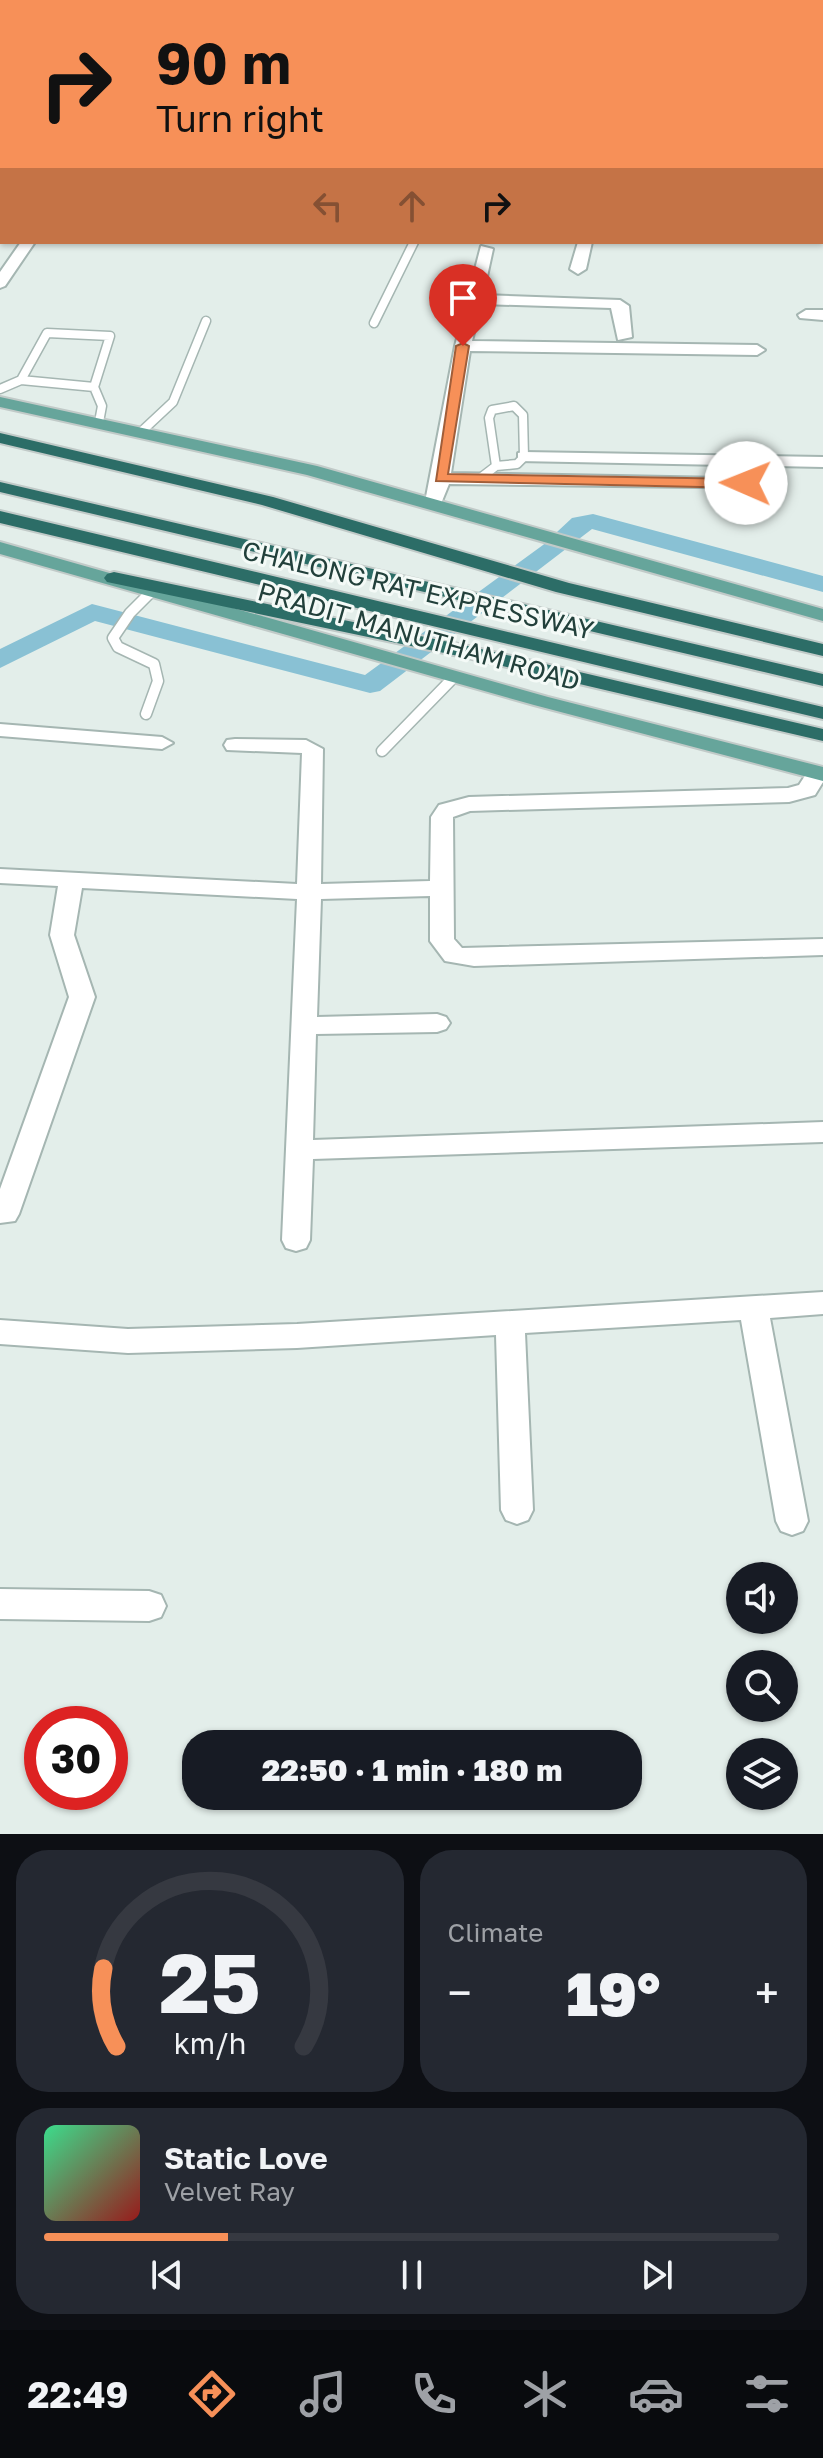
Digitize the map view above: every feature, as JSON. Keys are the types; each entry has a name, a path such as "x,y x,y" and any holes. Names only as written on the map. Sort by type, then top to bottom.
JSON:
{"highway":[{"path":"0,438 267,501 563,588 823,650"},
{"name":"CHALONG RAT EXPRESSWAY","path":"0,487 823,680"},
{"name":"CHALONG RAT EXPRESSWAY","path":"0,517 823,713"},
{"path":"114,578 405,638 823,735"}],"main road":[{"path":"0,402 142,431 434,502 823,615"},
{"name":"PRADIT MANUTHAM ROAD","path":"0,548 384,656 419,667 449,684 820,774"}],"street":[{"path":"0,283 27,244"},
{"path":"578,269 584,244"},
{"path":"434,502 441,478 463,346 486,249"},
{"path":"474,299 614,303 621,306 624,337"},
{"path":"806,315 823,315"},
{"path":"463,346 757,350"},
{"path":"524,457 823,462"},
{"path":"441,478 776,484"},
{"path":"0,730 162,743"},
{"path":"235,745 306,747 312,749 314,757 296,1240"},
{"path":"820,774 807,790 789,795 457,806 447,810 442,817 442,941 454,955 474,958 823,947"},
{"path":"0,876 307,892 442,888"},
{"path":"5,1214 82,997 81,979 63,946 62,933 72,879"},
{"path":"303,1026 437,1023"},
{"path":"298,1150 823,1132"},
{"path":"0,1332 128,1341 510,1323 823,1303"},
{"path":"753,1307 792,1521"},
{"path":"510,1323 517,1510"},
{"path":"0,1604 149,1606"}],"lane":[{"path":"374,323 413,244"},
{"path":"142,431 173,402 206,321"},
{"path":"21,380 47,333 110,336 94,387 102,406 99,422"},
{"path":"0,389 21,380 94,387"},
{"path":"479,479 496,466 517,464 524,457 519,408 498,407 492,410 489,418 496,466"},
{"path":"146,714 158,672 154,664 118,647 114,642 116,631 153,590"},
{"path":"382,751 449,684"}],"waterway":[{"path":"0,660 92,612 370,685 552,550 581,523 593,521 823,584"}],"route":[{"path":"463,346 441,478 746,483"}]}
